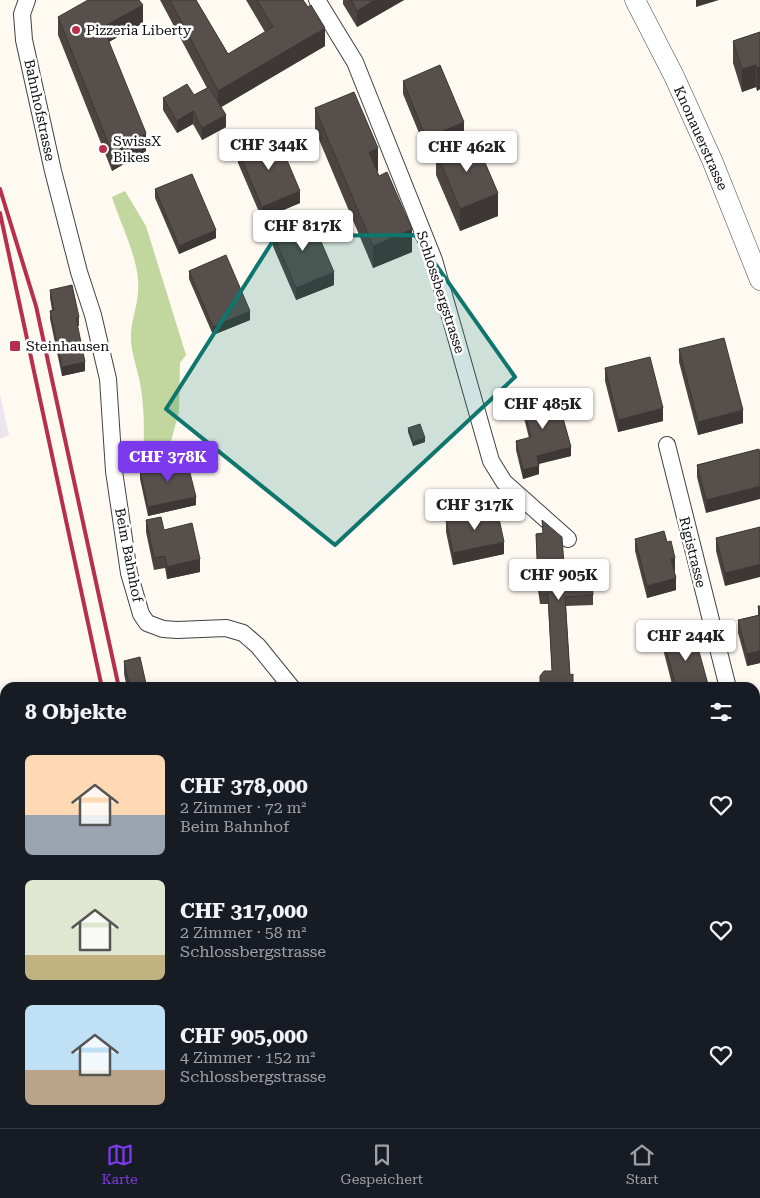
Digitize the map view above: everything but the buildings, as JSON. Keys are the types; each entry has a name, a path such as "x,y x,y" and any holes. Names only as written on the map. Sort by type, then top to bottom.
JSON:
{"street":[{"name":"Bahnhofstrasse","path":"27,0 22,14 22,28 66,220"},
{"name":"Schlossbergstrasse","path":"317,0 355,62 434,260 491,461 504,482 568,539"},
{"name":"Knonauerstrasse","path":"635,0 674,76 712,160 760,280"},
{"name":"Beim Bahnhof","path":"66,220 79,272 93,315 108,379 114,471 129,573 141,614 148,622 163,629 226,628 243,633 258,646 287,682"},
{"name":"Rigistrasse","path":"667,445 726,682"}],"highlighted area":[{"path":"415,235 515,377 335,545 166,409 276,236"}],"shaded area":[{"path":"0,394 9,435 0,439"}],"green space":[{"path":"125,191 146,226 186,355 180,363 179,412 168,452 171,462 143,465 144,427 142,398 131,341 138,280 130,244 112,197"}],"railway":[{"path":"0,189 36,306 118,682"},
{"path":"0,213 101,682"}],"place":[{"name":"Pizzeria Liberty","path":"76,30"},
{"name":"SwissX Bikes","path":"103,149"},
{"name":"Steinhausen","path":"15,346"}]}
